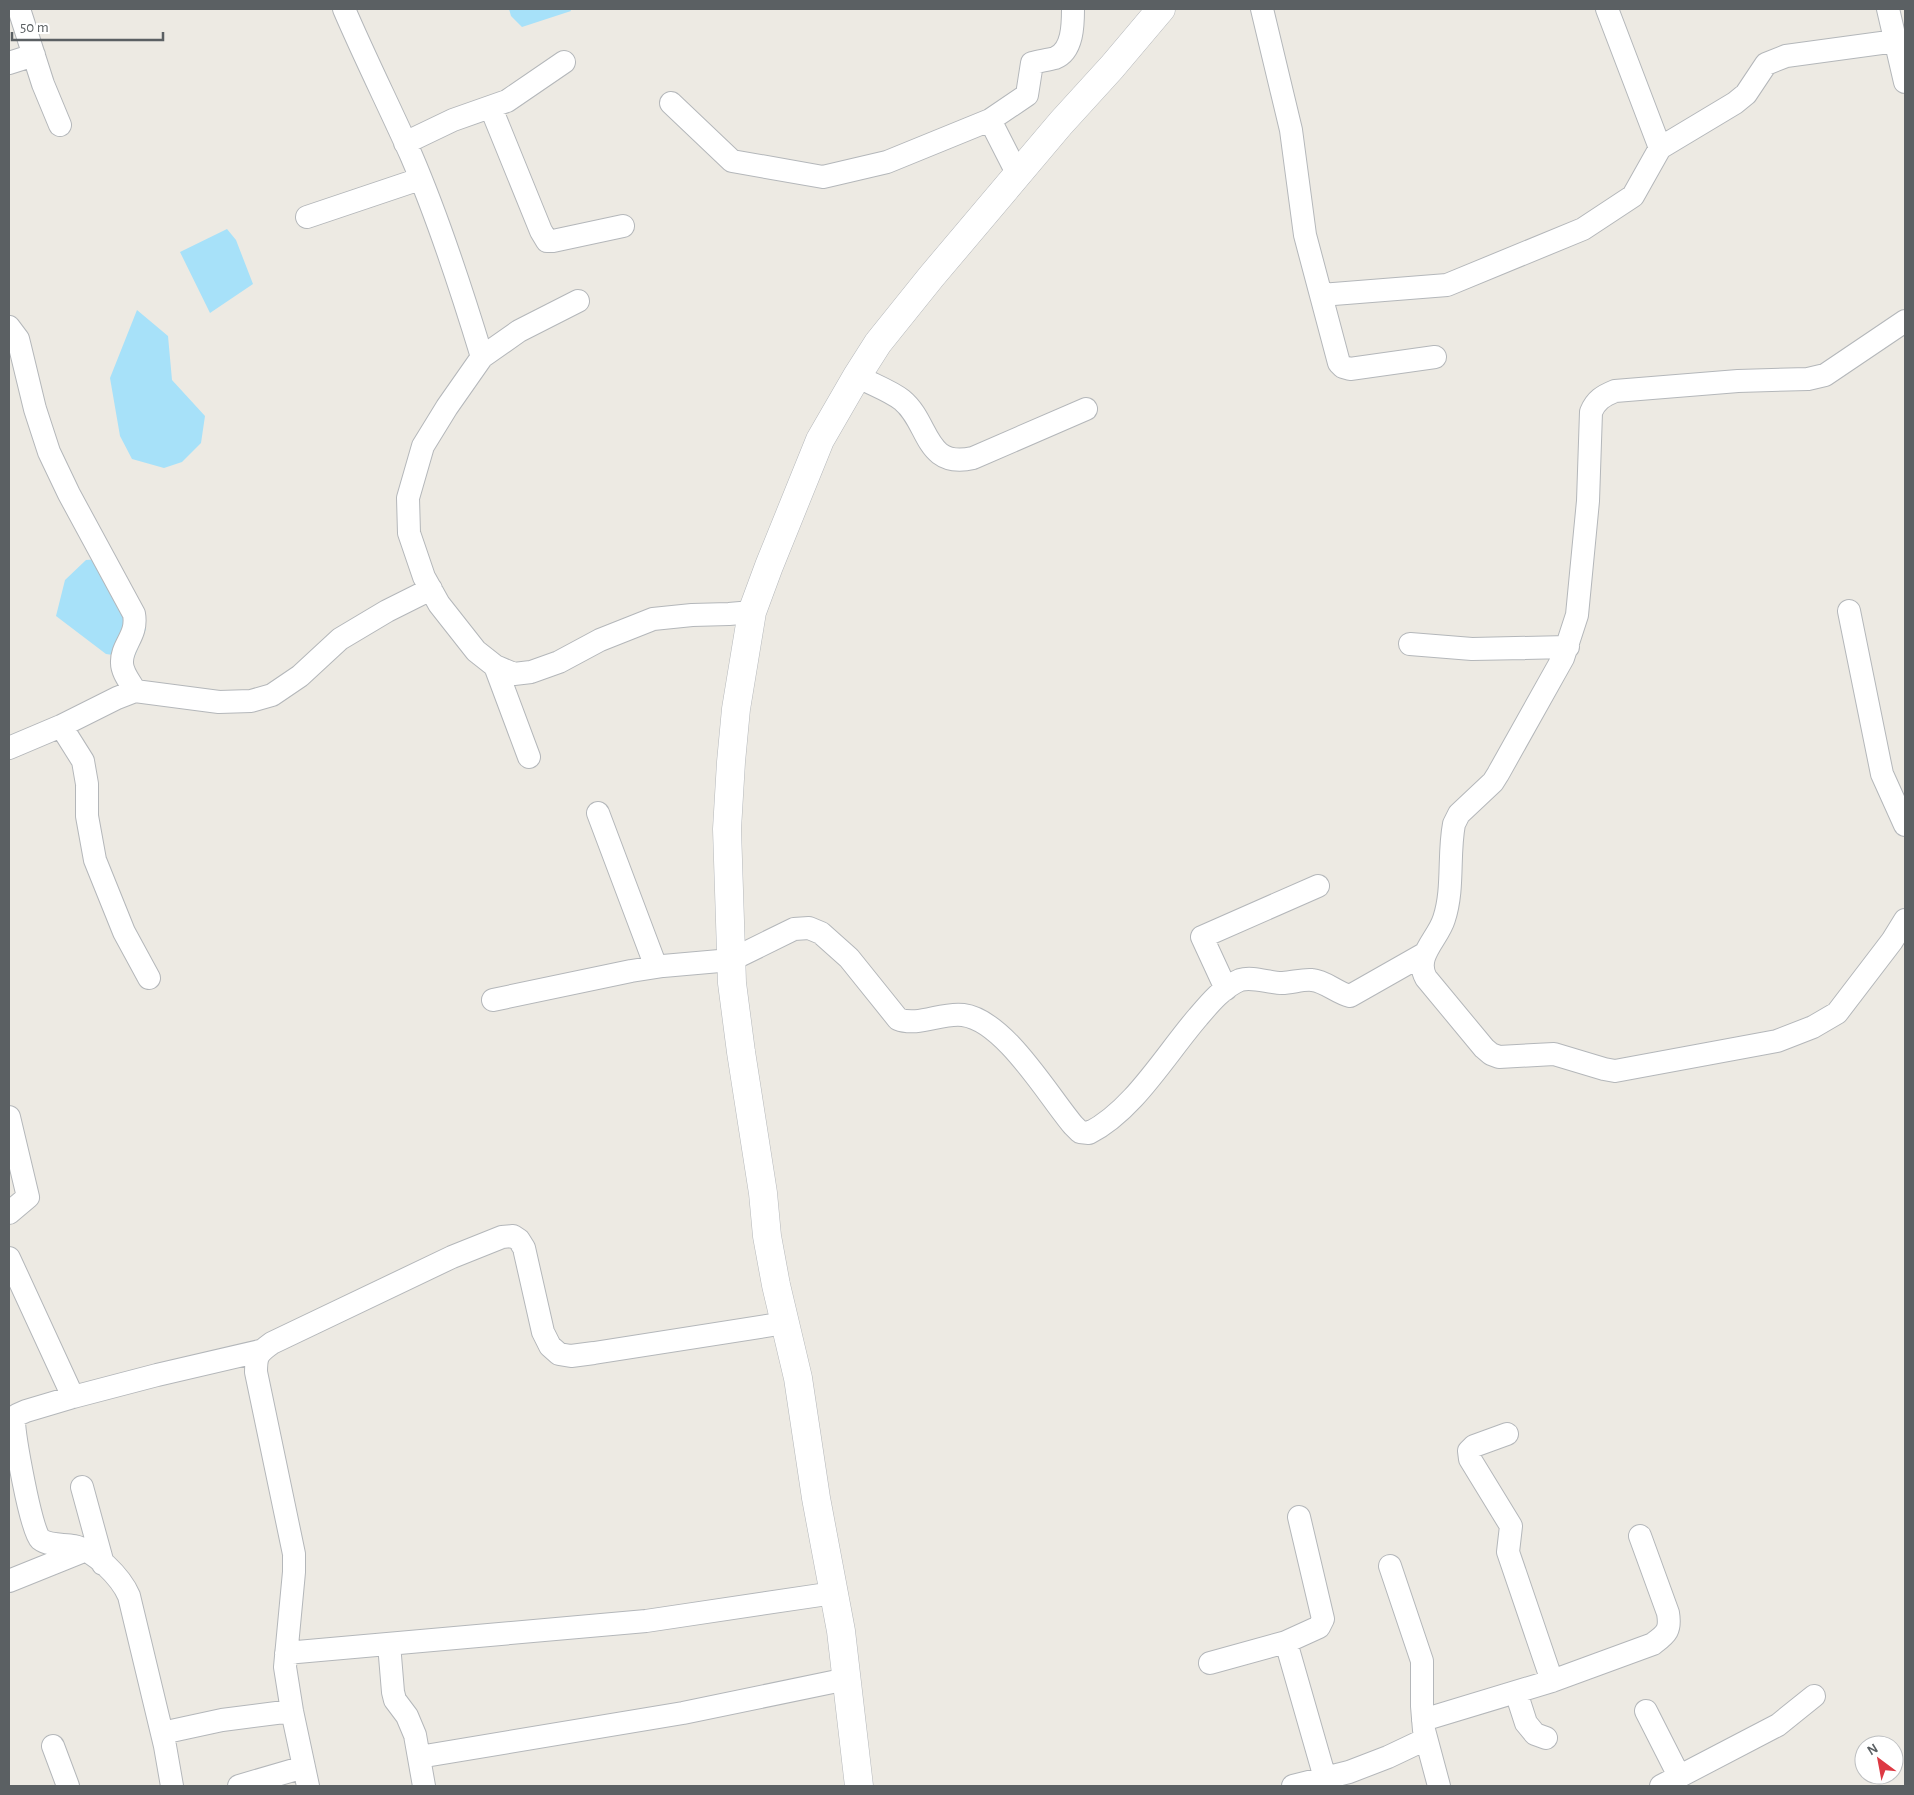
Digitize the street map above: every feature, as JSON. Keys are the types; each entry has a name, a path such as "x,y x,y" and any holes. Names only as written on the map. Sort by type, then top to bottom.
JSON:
{"street":[{"path":"19,9 43,84 60,125"},
{"path":"344,9 420,179 454,266 482,356"},
{"path":"671,104 732,161 823,177 887,162 990,120 1027,95 1032,63 1056,57 1065,51 1073,27 1072,9"},
{"path":"859,1786 848,1679 816,1498 798,1378 776,1285 767,1236 763,1193 740,1052 732,983 727,829 736,709 752,612 820,440 878,343 931,277 1161,9"},
{"path":"1262,9 1291,130 1304,235 1339,363 1343,367 1350,369 1435,357"},
{"path":"1607,9 1660,148"},
{"path":"1888,9 1905,82"},
{"path":"1321,295 1447,284 1583,229 1633,196 1660,148 1736,103 1746,94 1762,70 1772,61 1786,56 1896,41"},
{"path":"9,63 34,55"},
{"path":"405,143 453,120 507,101 564,62"},
{"path":"491,108 540,231 547,241 623,226"},
{"path":"990,120 1018,175"},
{"path":"307,217 420,179"},
{"path":"578,301 519,331 482,356 446,407 423,446 408,498 409,533 424,577 440,604 476,651 495,666 514,674 531,672 559,662 600,640 653,620 692,615 752,612"},
{"path":"1905,321 1825,374 1808,379 1738,381 1615,392 1604,396 1595,403 1591,412 1588,501 1577,615 1568,647 1493,782 1459,814 1454,824 1448,904 1444,921 1424,954 1422,970 1426,978 1491,1054 1499,1057 1554,1054 1615,1071 1777,1040 1813,1027 1837,1013 1892,942 1905,920"},
{"path":"9,327 18,339 35,409 49,452 69,494 134,614 136,624 122,656 122,662 123,669 135,691"},
{"path":"857,376 902,401 936,451 947,459 959,461 973,458 1086,409"},
{"path":"9,748 135,691 219,702 251,702 272,695 300,676 340,639 387,611 431,589"},
{"path":"1849,611 1882,774 1905,825"},
{"path":"1410,644 1480,650 1568,647"},
{"path":"495,666 529,757"},
{"path":"60,726 83,761 87,784 87,816 95,860 124,932 150,978"},
{"path":"598,813 656,967"},
{"path":"1226,989 1202,937 1318,886"},
{"path":"493,1000 656,967 731,960 794,929 809,928 821,933 849,958 898,1019 905,1022 953,1014 966,1015 994,1029 1016,1052 1072,1125 1080,1132 1089,1133 1110,1119 1140,1090 1198,1016 1226,989 1240,980 1249,979 1284,983 1318,981 1350,996 1424,954"},
{"path":"9,1117 28,1197 9,1213"},
{"path":"172,1786 162,1733 129,1596 118,1576 94,1557 75,1546 47,1543 39,1538 31,1517 11,1427 17,1415 157,1375 260,1351 272,1343 452,1257 502,1237 513,1236 520,1240 524,1248 544,1332 550,1346 559,1354 570,1356 594,1353 785,1323"},
{"path":"9,1258 73,1398"},
{"path":"239,1786 306,1777 285,1667 294,1554 256,1372 256,1358 260,1351"},
{"path":"1507,1434 1474,1446 1469,1450 1470,1459 1511,1526 1508,1552 1552,1681"},
{"path":"82,1486 94,1557"},
{"path":"1210,1663 1286,1642 1320,1627 1323,1619 1299,1518"},
{"path":"1293,1786 1349,1772 1388,1758 1425,1730 1516,1692 1552,1681 1653,1644 1667,1633 1670,1623 1640,1536"},
{"path":"9,1581 94,1557"},
{"path":"1390,1566 1422,1661 1425,1730 1439,1786"},
{"path":"286,1653 646,1621 834,1593"},
{"path":"1286,1642 1325,1778"},
{"path":"389,1644 393,1692 395,1700 411,1724 415,1735 424,1786"},
{"path":"419,1757 684,1713 848,1679"},
{"path":"1516,1692 1526,1723 1534,1734 1546,1738"},
{"path":"1646,1711 1670,1781 1778,1725 1814,1696"},
{"path":"162,1733 222,1720 292,1711"},
{"path":"53,1746 68,1786"}],"water":[{"path":"509,9 570,9 571,11 522,27 511,16"},
{"path":"227,229 236,240 253,284 210,313 180,252"},
{"path":"137,310 168,336 172,380 205,416 201,443 182,462 164,468 132,459 120,436 110,378"},
{"path":"100,559 116,595 146,629 134,658 106,654 56,616 65,580 86,560"}]}
